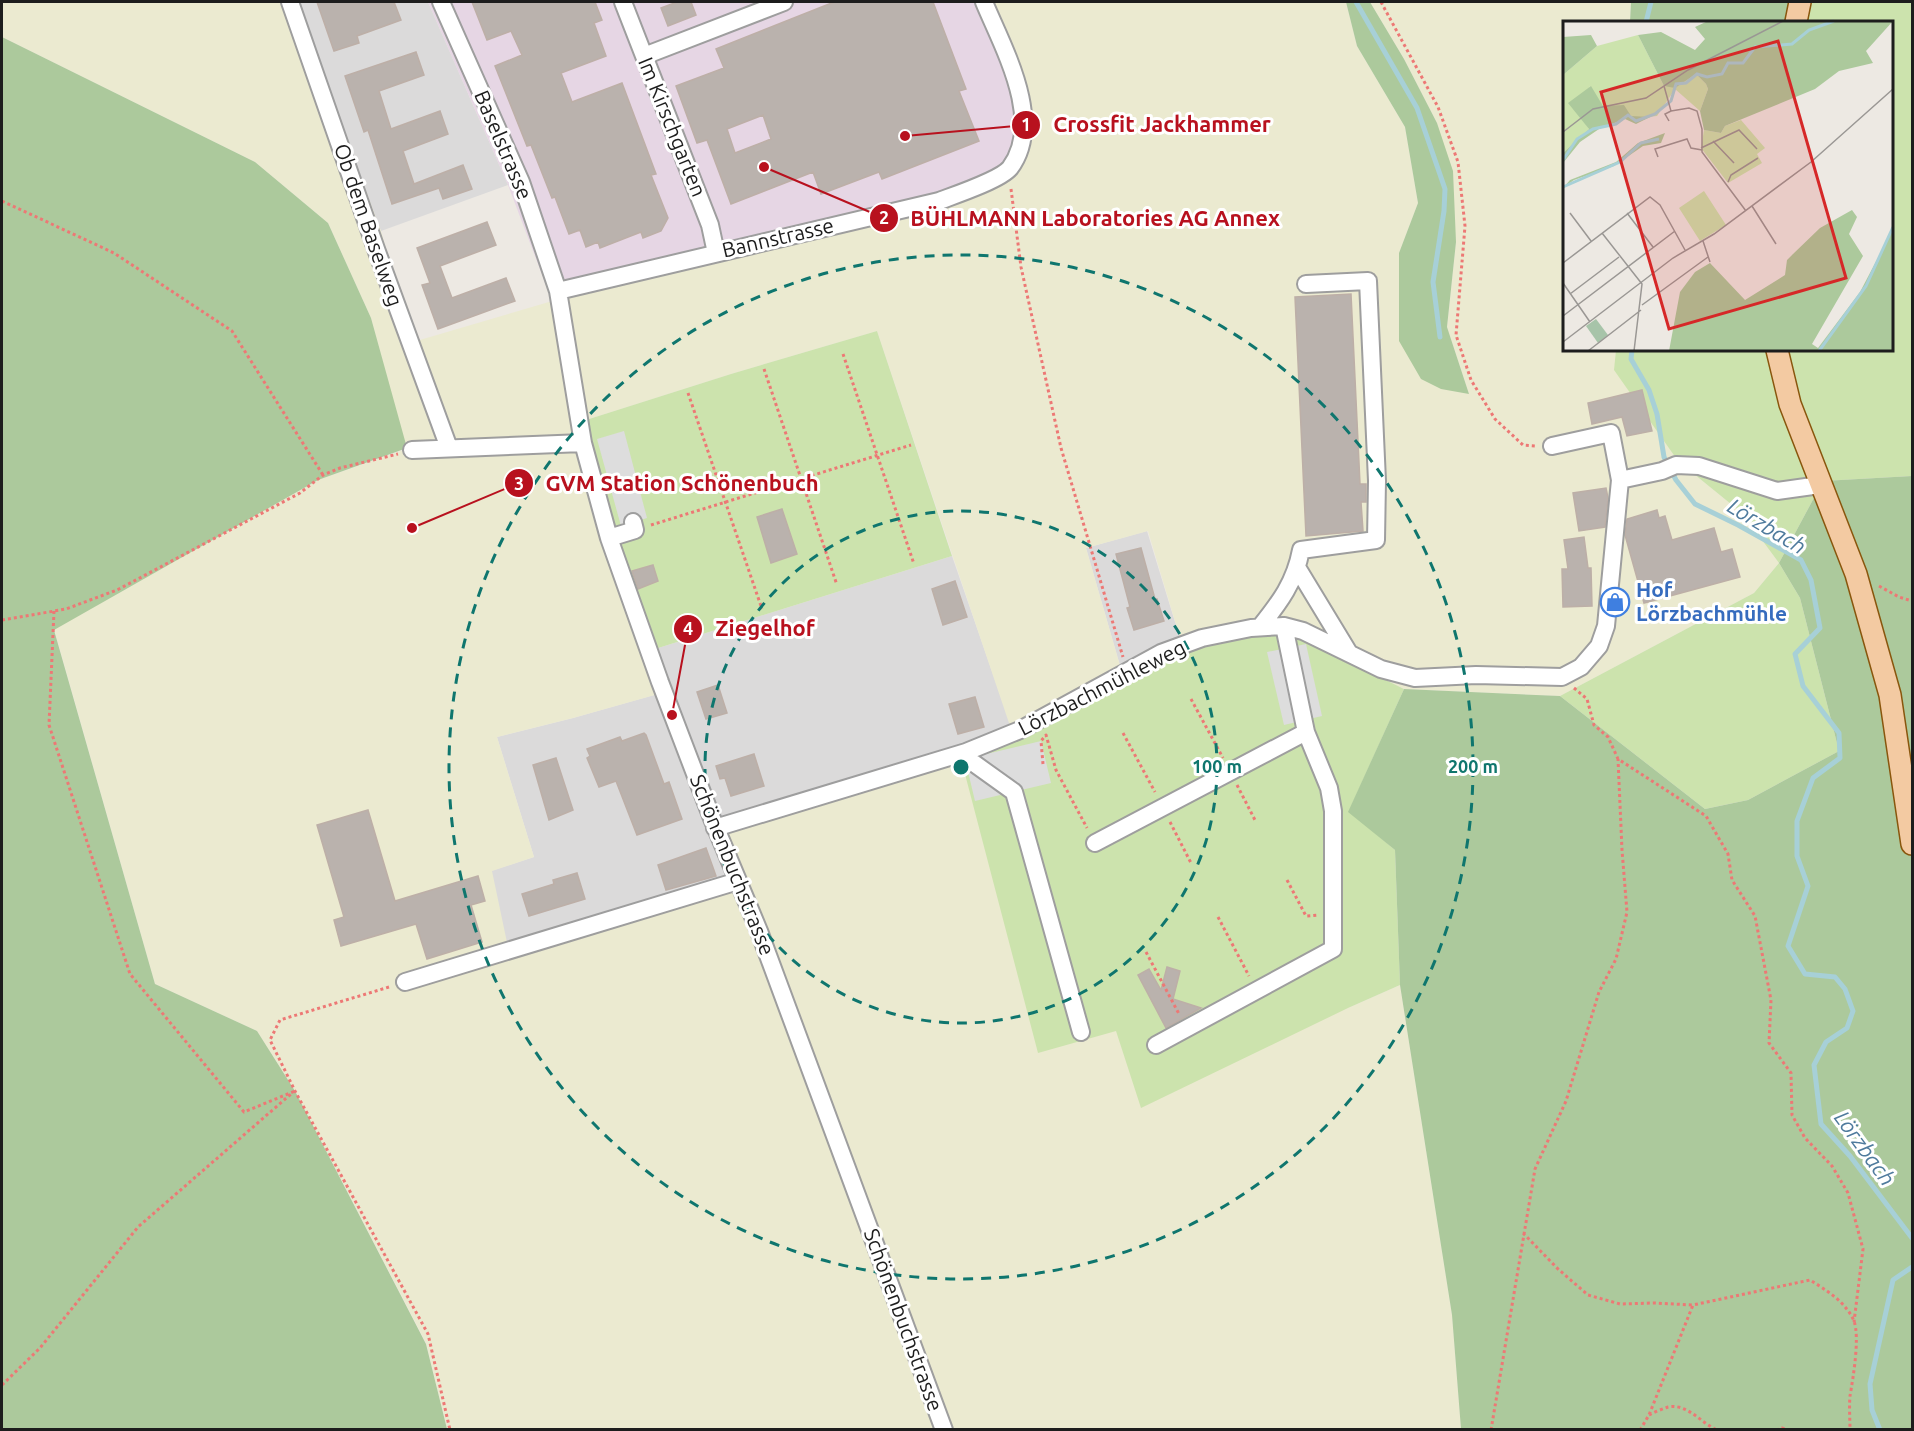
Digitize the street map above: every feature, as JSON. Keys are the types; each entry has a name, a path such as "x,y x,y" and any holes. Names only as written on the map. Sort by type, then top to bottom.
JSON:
{"main road":[{"path":"1796,21 1800,2"},
{"path":"1777,351 1790,404 1856,574 1890,695 1912,844"}],"street":[{"name":"Ob dem Baselweg","path":"290,2 448,448"},
{"name":"Baselstrasse","path":"441,2 521,182 558,291"},
{"name":"Im Kirschgarten","path":"623,2 710,225 716,253"},
{"path":"644,56 784,2"},
{"path":"984,2 1014,75 1024,116 1022,144 1009,169"},
{"name":"Bannstrasse","path":"558,291 939,201 975,188 1009,169"},
{"path":"1260,627 1281,601 1298,569 1301,550 1376,540 1377,481 1368,281 1306,284"},
{"name":"Schönenbuchstrasse","path":"558,291 583,443 609,538 660,682 715,828 759,932 944,1430"},
{"path":"1552,446 1611,433 1620,480 1606,626 1599,646 1581,667 1562,677"},
{"path":"412,450 583,443"},
{"path":"1620,480 1669,468 1699,466 1777,491 1820,485"},
{"path":"609,538 634,526"},
{"path":"1298,569 1349,653"},
{"path":"1156,1045 1333,949 1333,811 1329,788 1306,732 1284,626"},
{"name":"Lörzbachmühleweg","path":"715,828 966,753 1020,730 1161,653 1202,638 1260,627 1284,626 1303,631 1382,669 1415,678 1476,675 1562,677"},
{"path":"1095,843 1306,732"},
{"path":"966,753 968,759 1014,792 1081,1032"},
{"path":"405,982 738,881"}],"path":[{"path":"1381,2 1438,107 1458,162 1465,226 1456,335 1471,381 1495,419 1523,445 1552,446"},
{"path":"1009,169 1021,267 1061,448 1127,672"},
{"path":"2,201 114,253 232,331 323,475"},
{"path":"843,354 914,564"},
{"path":"764,369 837,585"},
{"path":"688,393 762,609"},
{"path":"634,526 726,502 911,445"},
{"path":"2,620 66,609 117,590 300,493 323,475 340,468 412,450"},
{"path":"1856,574 1912,602"},
{"path":"54,611 49,725 130,974 244,1112 295,1091"},
{"path":"1491,1430 1535,1168 1566,1101 1599,992 1616,959 1627,912 1618,759 1608,736 1594,725 1587,699 1562,677"},
{"path":"1043,764 1041,741 1046,735 1056,770 1095,843"},
{"path":"1618,759 1706,816 1728,854 1732,880 1755,916 1771,1000 1769,1043 1791,1073 1792,1115 1804,1138 1832,1166 1848,1193 1863,1249 1854,1322 1856,1359 1850,1400 1850,1430"},
{"path":"1287,880 1306,916 1333,914"},
{"path":"1218,917 1257,991"},
{"path":"1146,952 1187,1029"},
{"path":"405,982 280,1020 270,1040 295,1091 428,1334 450,1430"},
{"path":"2,1385 40,1348 138,1227 295,1091"},
{"path":"1523,1233 1558,1269 1588,1295 1620,1304 1693,1305 1809,1280 1836,1298 1854,1322"},
{"path":"1640,1430 1649,1415 1693,1305"},
{"path":"1649,1415 1670,1406 1689,1410 1706,1425 1717,1430"},
{"path":"1776,1430 1788,1430"}],"shaded area":[{"path":"295,2 428,2 508,185 381,231"},
{"path":"428,2 984,2 1024,116 1009,169 975,188 552,301 508,185"},
{"path":"624,431 647,518 621,526 597,439"},
{"path":"1147,531 1183,648 1123,676 1086,548"},
{"path":"952,556 1012,729 731,890 508,953 491,871 534,857 497,737 668,691 655,649"},
{"path":"1306,644 1322,716 1284,725 1267,652"},
{"path":"1041,741 1051,783 975,801 965,759"}],"green space":[{"path":"2,2 295,2 381,231 413,342 716,253 939,201 1009,169 1024,116 984,2 1346,2 1357,46 1405,127 1418,203 1399,253 1469,394 1447,327 1456,242 1437,123 1404,59 1370,2 1631,2 1630,21 1563,21 1563,351 1616,351 1615,370 1678,461 1742,513 1779,563 1754,593 1560,696 1404,689 1281,628 1183,648 1148,531 1086,548 1123,676 1038,1052 1116,1030 1348,1008 1400,985 1452,1315 1461,1429 447,1429 426,1343 295,1091 257,1031 155,984 54,629 318,480 406,449 371,318 328,223 255,162 2,37","holes":["877,331 1011,729 715,828 730,890 509,952 492,871 534,857 497,737 669,691 586,420"]},
{"path":"1346,2 1370,2 1404,59 1437,123 1453,171 1456,242 1447,327 1469,394 1441,389 1421,379 1399,341 1399,253 1418,203 1405,127 1357,46"},
{"path":"1631,2 1796,2 1791,21 1630,21"},
{"path":"1796,2 1912,2 1912,476 1823,481 1779,563 1742,513 1678,461 1614,370 1616,351 1893,351 1893,21 1791,21"},
{"path":"2,37 255,162 328,223 371,318 407,448 318,480 54,630 155,984 257,1031 295,1091 426,1344 447,1429 2,1429"},
{"path":"877,331 952,556 655,649 583,436 586,420"},
{"path":"1912,476 1912,1429 1461,1429 1452,1315 1400,985 1395,850 1348,812 1404,689 1560,696 1705,809 1748,800 1839,751 1800,598 1779,563 1823,481"},
{"path":"1779,563 1800,598 1839,751 1748,800 1705,809 1560,696 1754,593"},
{"path":"1281,628 1404,689 1349,811 1395,850 1400,985 1141,1108 1116,1031 1038,1053 960,755 1183,648"}],"building":[{"path":"317,2 394,2 401,20 357,36 359,43 334,51"},
{"path":"472,2 595,2 602,20 594,23 606,56 561,73 572,102 622,83 656,174 651,175 668,218 661,231 643,238 641,232 600,248 598,242 586,247 580,230 569,234 531,145 527,146 495,66 522,55 511,31 487,40"},
{"path":"677,2 691,2 696,15 668,26 661,8"},
{"path":"834,2 933,2 966,89 959,91 979,141 882,179 879,172 821,194 813,172 731,204 707,140 697,143 676,86 724,68 716,49","holes":["763,115 771,139 735,153 727,129"]},
{"path":"416,52 424,75 379,91 391,129 440,111 448,134 403,151 414,184 463,165 472,189 443,199 439,188 392,204 368,130 364,132 345,76"},
{"path":"487,222 496,245 440,266 452,298 506,278 515,301 438,329 422,285 430,283 417,248"},
{"path":"1351,294 1360,484 1366,484 1366,502 1361,502 1363,531 1306,536 1295,297"},
{"path":"1642,390 1652,431 1627,436 1622,417 1592,424 1588,403"},
{"path":"1606,488 1608,498 1605,527 1579,531 1573,493"},
{"path":"782,509 797,554 771,563 757,517"},
{"path":"1657,510 1659,518 1665,516 1672,540 1714,528 1721,552 1732,549 1740,577 1644,603 1625,535 1627,519"},
{"path":"1584,537 1588,568 1591,568 1592,606 1563,607 1562,569 1568,569 1564,540"},
{"path":"1141,548 1155,599 1157,599 1164,621 1134,630 1116,554"},
{"path":"653,565 658,581 638,589 632,571"},
{"path":"955,581 967,617 943,625 932,589"},
{"path":"718,685 727,713 706,719 697,692"},
{"path":"975,697 984,727 958,734 949,704"},
{"path":"644,733 664,784 669,782 682,819 637,835 616,781 599,787 587,758 590,756 587,749 620,737 622,741"},
{"path":"754,754 764,786 731,796 725,778 720,779 716,766"},
{"path":"556,758 573,810 549,820 533,765"},
{"path":"368,810 395,901 478,876 485,901 471,905 482,942 427,959 416,924 341,946 334,920 344,917 317,825"},
{"path":"706,848 716,876 666,890 658,865"},
{"path":"577,873 585,899 529,916 522,894 554,884 553,880"},
{"path":"1167,967 1180,971 1173,999 1201,1008 1166,1028 1138,975 1149,969 1161,990"}],"waterway":[{"path":"1356,2 1417,108 1445,189 1444,211 1433,282 1440,337"},
{"name":"Lörzbach","path":"1646,21 1651,2"},
{"name":"Lörzbach","path":"1632,351 1631,359 1649,390 1657,414 1664,457 1676,480 1695,504 1801,560 1811,580 1820,628 1795,654 1803,686 1839,733 1840,758 1813,778 1797,821 1797,856 1808,886 1788,946 1805,974 1835,977 1845,989 1853,1011 1847,1028 1826,1042 1814,1065 1821,1124 1850,1156 1912,1238"},
{"name":"Lörzbach","path":"1880,1430 1872,1410 1870,1384 1893,1280 1912,1267"}],"place":[{"name":"Crossfit Jackhammer","path":"905,136"},
{"name":"BÜHLMANN Laboratories AG Annex","path":"764,167"},
{"name":"GVM Station Schönenbuch","path":"412,528"},
{"name":"Hof Lörzbachmühle","path":"1615,602"},
{"name":"Ziegelhof","path":"672,715"}]}
